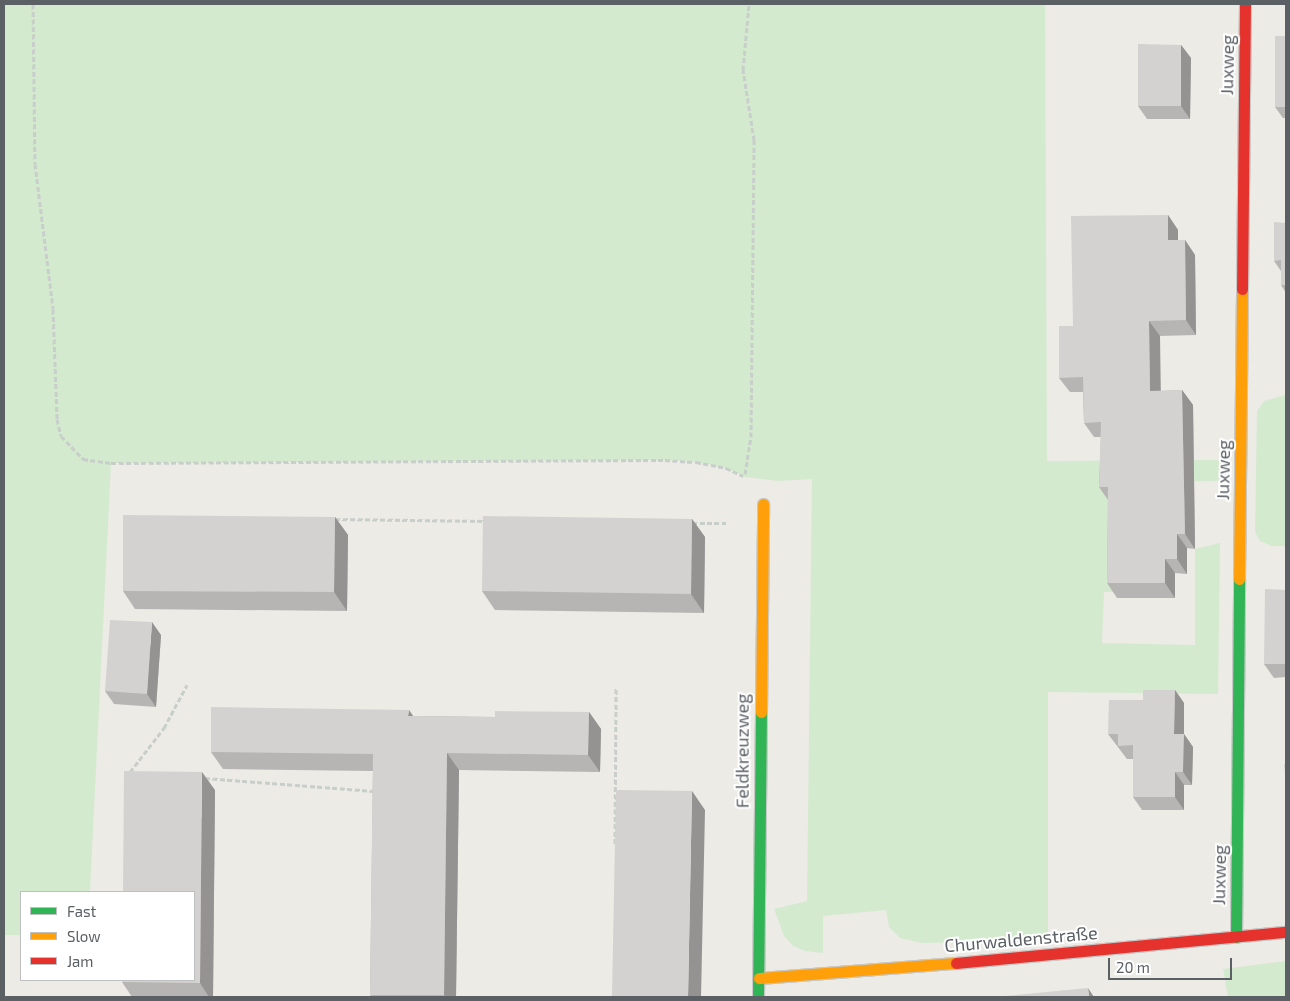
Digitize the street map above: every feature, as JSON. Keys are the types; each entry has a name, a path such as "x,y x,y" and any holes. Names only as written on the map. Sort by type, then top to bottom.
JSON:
{"street":[{"name":"Juxweg","path":"1236,937 1245,4"},
{"name":"Feldkreuzweg","path":"758,997 763,504"},
{"name":"Churwaldenstraße","path":"759,978 1049,956 1286,932"}],"path":[{"path":"33,4 34,164 53,309 57,419 61,436 83,460 111,463 665,460 704,463 745,477 756,486 763,504"},
{"path":"745,477 751,427 754,140 742,70 749,4"},
{"path":"325,519 493,522"},
{"path":"690,523 763,523"},
{"path":"139,774 129,774 164,728 187,685"},
{"path":"615,851 616,687"},
{"path":"197,778 373,788 373,798"}],"green space":[{"path":"4,4 1045,4 1047,461 1219,460 1220,481 1110,482 1117,592 1104,592 1102,643 1195,645 1195,549 1220,543 1218,694 1048,692 1048,934 972,942 922,943 900,938 889,927 886,910 823,916 823,953 805,951 793,946 784,936 774,909 807,901 812,479 778,481 745,477 726,468 697,462 665,460 111,463 90,891 20,891 20,935 4,935"},
{"path":"1286,395 1286,546 1272,546 1260,541 1255,532 1257,411 1264,401"},
{"path":"1286,961 1286,997 1228,997 1223,969"}],"building":[{"path":"1275,36 1286,36 1286,107 1275,107"},
{"path":"1138,44 1181,45 1181,106 1138,106"},
{"path":"1168,215 1168,240 1185,240 1186,320 1149,321 1150,391 1182,390 1185,534 1177,534 1177,559 1165,559 1165,583 1107,583 1108,487 1099,487 1101,422 1084,423 1083,377 1059,378 1059,326 1073,326 1071,216"},
{"path":"1274,222 1286,223 1286,285 1281,285 1281,260 1274,261"},
{"path":"123,515 335,517 334,592 123,591"},
{"path":"483,516 692,519 691,594 482,591"},
{"path":"1265,589 1286,590 1286,664 1264,664"},
{"path":"110,620 152,622 147,694 105,691"},
{"path":"1143,690 1175,690 1174,734 1184,734 1183,772 1175,772 1175,797 1133,797 1133,745 1118,746 1118,734 1108,734 1109,700 1143,700"},
{"path":"211,707 409,710 408,716 495,717 495,711 589,712 588,755 447,753 444,995 370,995 373,754 211,752"},
{"path":"1284,764 1286,764 1286,784"},
{"path":"124,771 202,772 200,983 122,982 195,981 195,891 123,891"},
{"path":"616,790 692,791 688,997 612,997"},
{"path":"1088,988 1089,997 995,997"}],"traffic: fast":[{"path":"1236,937 1239,579"},
{"path":"758,997 761,712"}],"traffic: slow":[{"path":"1239,579 1242,289"},
{"path":"761,712 763,504"},
{"path":"759,978 956,963"}],"traffic: jam":[{"path":"1242,289 1245,4"},
{"path":"956,963 1286,932"}]}
